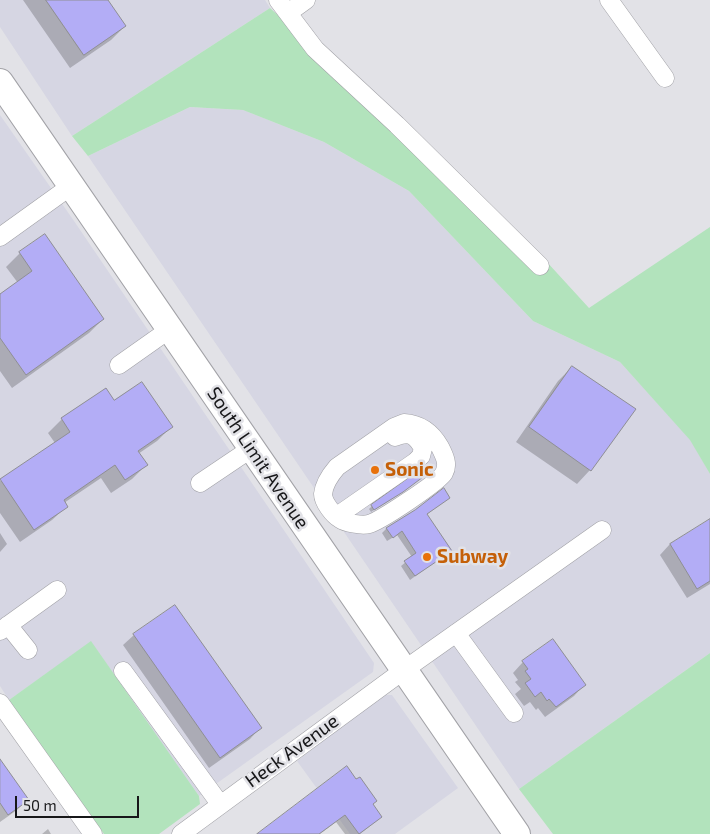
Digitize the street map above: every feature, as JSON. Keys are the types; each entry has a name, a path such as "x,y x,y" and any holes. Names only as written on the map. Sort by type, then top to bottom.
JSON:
{"highway":[{"name":"South Limit Avenue","path":"0,82 517,834"}],"street":[{"path":"306,0 283,6 315,50 398,126 540,266"},
{"path":"609,0 665,78"},
{"path":"0,236 71,186"},
{"path":"119,365 170,329"},
{"path":"412,424 430,434 444,454 446,464 444,472 436,481 382,519 368,525 340,520 325,501 323,495 330,474 345,461 394,427 412,424"},
{"path":"308,530 415,462 421,456 423,448 412,435 403,434 355,461 345,461"},
{"path":"200,482 252,448"},
{"name":"Heck Avenue","path":"181,834 404,670 602,530"},
{"path":"28,650 4,628 57,590"},
{"path":"456,633 514,713"},
{"path":"123,671 220,804"},
{"path":"0,703 93,834"}],"shaded area":[{"path":"0,0 265,0 270,8 72,136 0,27"},
{"path":"190,107 243,110 324,142 409,191 533,321 620,362 691,440 710,474 710,653 519,789 88,156"},
{"path":"0,115 374,663 373,672 199,796 91,642 9,700 0,686"},
{"path":"382,695 392,695 458,788 395,834 350,834 297,761"}],"green space":[{"path":"270,8 546,261 589,308 710,227 710,474 690,440 620,362 533,321 409,191 324,142 243,110 190,107 88,156 72,136"},
{"path":"91,641 199,796 200,804 159,834 104,834 9,700"},
{"path":"710,653 710,834 553,834 519,789"}],"building":[{"path":"46,0 108,0 126,26 84,55"},
{"path":"45,234 104,319 26,375 0,338 0,294 32,271 19,252"},
{"path":"572,366 636,409 591,471 529,427"},
{"path":"142,382 173,427 138,451 148,465 125,480 115,465 64,500 68,507 34,530 0,479 70,432 61,418 106,388 114,400"},
{"path":"427,465 431,471 403,492 374,510 371,505"},
{"path":"444,488 450,498 427,514 452,551 415,576 404,561 416,553 402,531 393,538 386,528 415,510"},
{"path":"710,519 710,581 697,589 670,544"},
{"path":"175,605 262,728 220,758 133,634"},
{"path":"553,639 586,685 556,707 549,699 547,701 541,692 535,697 525,683 531,679 525,671 528,669 522,661"},
{"path":"0,759 29,800 8,815 0,803"},
{"path":"347,766 356,779 360,777 377,801 373,804 382,817 359,834 345,815 319,834 257,834"}],"place":[{"name":"Sonic","path":"375,470"},
{"name":"Subway","path":"427,557"}]}
